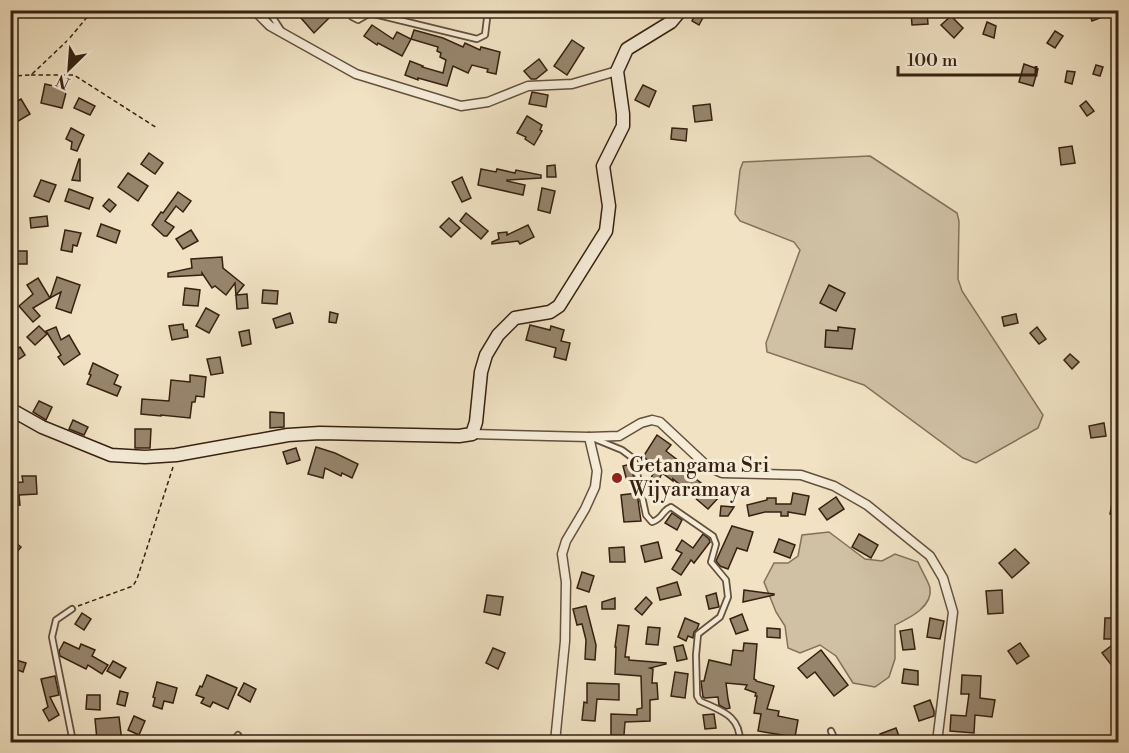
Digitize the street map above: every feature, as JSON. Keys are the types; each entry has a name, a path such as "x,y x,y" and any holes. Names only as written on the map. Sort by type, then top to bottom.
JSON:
{"street":[{"path":"255,10 270,26 284,35 356,74 461,106 488,102 528,86 572,84 617,71"},
{"path":"472,434 476,422 481,372 486,355 498,334 515,318 550,312 559,306 606,231 609,206 603,166 622,126 623,114 617,71 627,49 671,22 681,10"},
{"path":"10,409 42,427 111,455 145,457 176,455 288,435 320,433 618,436 641,423 652,420 660,422 706,466 722,473 801,476 834,486 867,505 930,556 943,578 953,612 937,742"},
{"path":"555,742 565,641 566,582 562,554 566,541 595,487 597,471 589,437"}],"lane":[{"path":"268,10 284,35"},
{"path":"350,10 352,18 358,20 370,13 477,39 485,35 488,10"},
{"path":"589,437 622,450 634,459 646,515 652,522 659,520 667,508 671,507 713,536 716,544 711,562 726,580 728,597 720,617 698,634 696,655 698,696 700,701 732,717 740,734 740,742"},
{"path":"72,609 56,620 52,637 73,742"},
{"path":"831,731 836,742"},
{"path":"233,742 238,735"}],"path":[{"path":"32,75 68,40 93,10"},
{"path":"10,76 74,75 157,128"},
{"path":"85,603 133,586 176,455"}],"shaded area":[{"path":"870,156 957,213 959,221 958,279 962,291 1043,415 1038,428 976,463 963,458 864,385 767,352 766,343 800,250 794,242 740,221 735,214 743,162"},
{"path":"829,532 865,559 882,561 895,554 918,562 930,588 928,601 924,606 895,625 895,659 889,677 875,687 853,683 836,656 820,645 800,653 788,648 785,626 776,612 764,582 774,563 788,563 798,556 802,535"}],"building":[{"path":"310,10 337,10 314,33 301,18"},
{"path":"697,10 707,10 699,25 692,21"},
{"path":"1088,10 1099,10 1102,17 1092,21"},
{"path":"927,11 928,24 912,25 911,12"},
{"path":"951,16 963,28 954,38 941,25"},
{"path":"987,22 996,26 994,38 983,34"},
{"path":"372,25 393,39 397,32 411,39 402,56 378,43 377,45 364,36"},
{"path":"414,30 443,38 463,47 465,43 480,50 481,47 500,52 496,74 487,72 488,69 472,65 468,73 453,66 447,86 405,75 410,61 443,73 446,60 440,57 438,47 411,39"},
{"path":"1055,31 1063,36 1055,48 1047,43"},
{"path":"572,40 584,48 567,75 554,66"},
{"path":"539,59 547,70 536,79 531,79 524,71"},
{"path":"1024,64 1038,69 1033,86 1019,82"},
{"path":"1096,65 1103,67 1100,76 1093,74"},
{"path":"1067,71 1075,72 1072,84 1065,82"},
{"path":"45,84 67,89 62,108 41,103"},
{"path":"643,85 656,91 649,107 635,100"},
{"path":"532,92 548,95 546,107 529,104"},
{"path":"79,98 95,106 90,115 74,108"},
{"path":"21,99 30,114 10,126 10,105"},
{"path":"1086,101 1094,111 1087,116 1080,106"},
{"path":"710,104 712,120 695,122 693,106"},
{"path":"527,116 542,125 540,130 542,131 534,145 525,139 526,137 517,133"},
{"path":"71,128 84,135 77,151 71,149 72,142 66,139"},
{"path":"672,128 687,129 686,141 671,139"},
{"path":"1072,146 1075,163 1061,165 1059,148"},
{"path":"149,153 163,163 155,174 141,164"},
{"path":"79,159 80,181 72,180"},
{"path":"555,165 556,177 547,177 547,166"},
{"path":"481,169 496,172 497,169 515,173 516,170 541,175 541,178 507,180 525,185 523,195 478,185"},
{"path":"128,173 148,186 138,201 118,187"},
{"path":"462,177 471,198 462,202 452,182"},
{"path":"41,180 56,185 49,202 34,196"},
{"path":"542,188 555,191 550,213 538,210"},
{"path":"69,189 93,198 89,209 65,201"},
{"path":"178,192 191,201 183,212 176,206 165,221 174,227 167,236 164,236 152,225"},
{"path":"109,199 116,205 110,212 103,206"},
{"path":"466,213 488,231 481,239 460,221"},
{"path":"47,216 48,226 31,228 30,218"},
{"path":"449,218 460,228 451,237 440,227"},
{"path":"101,224 120,231 116,243 97,236"},
{"path":"528,225 534,237 520,244 518,241 492,244 499,239 498,233 507,232 507,235"},
{"path":"65,230 81,233 77,246 73,245 72,252 61,250"},
{"path":"191,230 198,241 183,249 176,239"},
{"path":"10,251 27,251 27,264 10,264"},
{"path":"222,257 223,268 244,285 236,295 247,294 248,308 237,309 235,283 226,295 215,286 212,288 202,273 202,275 168,277 168,273 192,268 191,259"},
{"path":"57,277 80,285 71,313 56,308 61,292 50,298"},
{"path":"38,278 50,298 33,308 40,316 33,322 19,306 33,294 27,285"},
{"path":"829,285 845,293 836,311 820,303"},
{"path":"185,288 200,290 198,306 183,305"},
{"path":"263,290 278,291 277,304 262,303"},
{"path":"206,308 219,315 209,333 196,326"},
{"path":"330,312 338,314 336,323 329,322"},
{"path":"290,313 293,323 276,328 273,319"},
{"path":"1016,314 1018,323 1004,326 1002,317"},
{"path":"183,324 188,337 172,340 169,326"},
{"path":"530,325 550,330 551,326 564,330 561,341 570,343 566,360 554,357 556,348 526,340"},
{"path":"39,326 47,334 35,345 27,337"},
{"path":"56,327 61,340 69,335 80,354 64,365 58,357 61,355 46,331"},
{"path":"838,327 855,329 852,349 825,347 826,330 838,331"},
{"path":"1037,327 1046,339 1039,344 1030,333"},
{"path":"249,330 251,344 242,346 239,332"},
{"path":"20,347 25,355 10,365 10,353"},
{"path":"1070,354 1079,362 1072,369 1064,360"},
{"path":"220,357 223,373 211,375 207,359"},
{"path":"93,363 118,375 114,384 121,387 117,396 87,384"},
{"path":"190,375 206,377 204,397 196,396 195,402 192,402 190,418 141,414 142,399 169,401 171,380 190,382"},
{"path":"39,401 52,407 46,420 33,412"},
{"path":"270,412 284,413 284,427 270,428"},
{"path":"73,420 88,427 84,435 69,429"},
{"path":"1104,423 1106,436 1091,438 1089,426"},
{"path":"135,429 151,429 150,448 135,448"},
{"path":"657,435 671,445 666,451 684,465 682,468 719,497 708,509 673,479 673,481 662,473 658,482 651,478 657,466 643,457"},
{"path":"316,447 358,464 352,478 342,473 341,476 325,468 323,478 308,474"},
{"path":"296,448 300,460 287,464 283,452"},
{"path":"631,464 634,479 627,481 623,466"},
{"path":"22,476 36,476 37,494 19,495 20,505 10,506 10,483 23,482"},
{"path":"1115,488 1119,488 1119,516 1110,514"},
{"path":"637,493 641,521 624,522 621,495"},
{"path":"793,493 809,496 805,515 788,512 788,516 781,516 781,512 765,512 749,516 747,505 767,500 767,498 776,498 776,504 791,504"},
{"path":"836,497 844,509 827,520 819,509"},
{"path":"721,506 734,507 728,516 720,516"},
{"path":"672,513 682,520 677,530 665,523"},
{"path":"732,526 753,532 747,551 737,548 728,569 720,566 716,561"},
{"path":"703,534 710,542 694,563 691,560 681,575 672,569 682,553 676,550 682,540 693,548"},
{"path":"859,534 878,545 871,558 852,547"},
{"path":"10,538 21,547 10,560"},
{"path":"779,539 795,545 790,558 774,552"},
{"path":"658,542 662,558 645,562 641,546"},
{"path":"624,547 625,562 610,562 609,548"},
{"path":"1015,549 1029,563 1012,578 999,563"},
{"path":"582,572 594,576 589,592 577,588"},
{"path":"677,582 681,595 660,600 657,588"},
{"path":"744,590 774,594 774,595 743,602"},
{"path":"1002,590 1003,613 988,614 986,591"},
{"path":"716,593 719,607 709,609 706,596"},
{"path":"487,595 503,597 500,615 484,612"},
{"path":"646,597 652,603 642,615 635,609"},
{"path":"615,598 615,609 602,609 602,602"},
{"path":"586,606 596,645 595,660 585,659 586,640 582,624 577,625 573,609"},
{"path":"82,613 91,619 84,630 75,624"},
{"path":"742,614 748,630 736,634 730,619"},
{"path":"685,618 699,624 693,638 688,636 686,641 678,637"},
{"path":"930,618 944,621 940,639 927,637"},
{"path":"1105,618 1119,618 1119,639 1104,639"},
{"path":"618,625 629,626 625,657 629,657 629,660 666,664 650,668 653,669 652,683 657,683 658,699 650,700 650,721 625,722 624,735 611,735 611,714 637,715 637,709 642,708 641,676 615,674"},
{"path":"648,627 660,628 658,645 646,644"},
{"path":"767,628 780,629 780,638 767,637"},
{"path":"912,629 915,649 903,650 900,631"},
{"path":"1119,640 1119,662 1113,667 1102,653"},
{"path":"64,642 79,649 81,644 95,650 92,656 108,665 102,674 88,665 86,669 60,656 59,651"},
{"path":"744,643 757,644 754,679 774,686 767,709 779,711 778,716 798,720 795,737 758,731 761,714 754,713 757,696 755,696 756,693 745,689 747,685 726,683 730,708 726,709 719,705 718,697 703,697 701,681 704,681 709,660 731,665 733,650 743,651"},
{"path":"1020,643 1029,656 1017,664 1008,651"},
{"path":"683,645 687,659 677,661 674,647"},
{"path":"493,648 505,653 498,669 486,663"},
{"path":"821,650 848,685 834,696 815,672 807,678 798,668"},
{"path":"16,660 26,663 23,672 13,668"},
{"path":"113,661 126,668 120,678 107,671"},
{"path":"904,669 918,671 918,685 902,683"},
{"path":"675,672 688,674 685,698 671,696"},
{"path":"207,675 237,688 228,709 213,702 210,707 201,703 204,698 196,695"},
{"path":"962,675 981,676 980,698 995,700 992,717 975,715 974,733 950,731 951,715 966,716 969,694 961,694"},
{"path":"55,676 59,695 50,697 59,715 49,721 43,710 48,707 41,679"},
{"path":"157,682 177,688 173,703 164,701 162,709 153,706"},
{"path":"244,683 256,689 250,702 238,695"},
{"path":"587,683 619,684 619,700 597,699 595,721 582,720 584,702 587,703"},
{"path":"120,691 128,693 125,706 117,704"},
{"path":"87,695 100,695 100,710 86,709"},
{"path":"930,700 934,716 919,721 914,706"},
{"path":"714,714 716,728 705,729 703,715"},
{"path":"134,716 145,721 139,735 128,730"},
{"path":"119,717 122,742 108,742 108,739 97,740 95,719"},
{"path":"896,728 901,742 883,742 880,734"}],"place":[{"name":"Getangama Sri Wijyaramaya","path":"617,478"}]}
